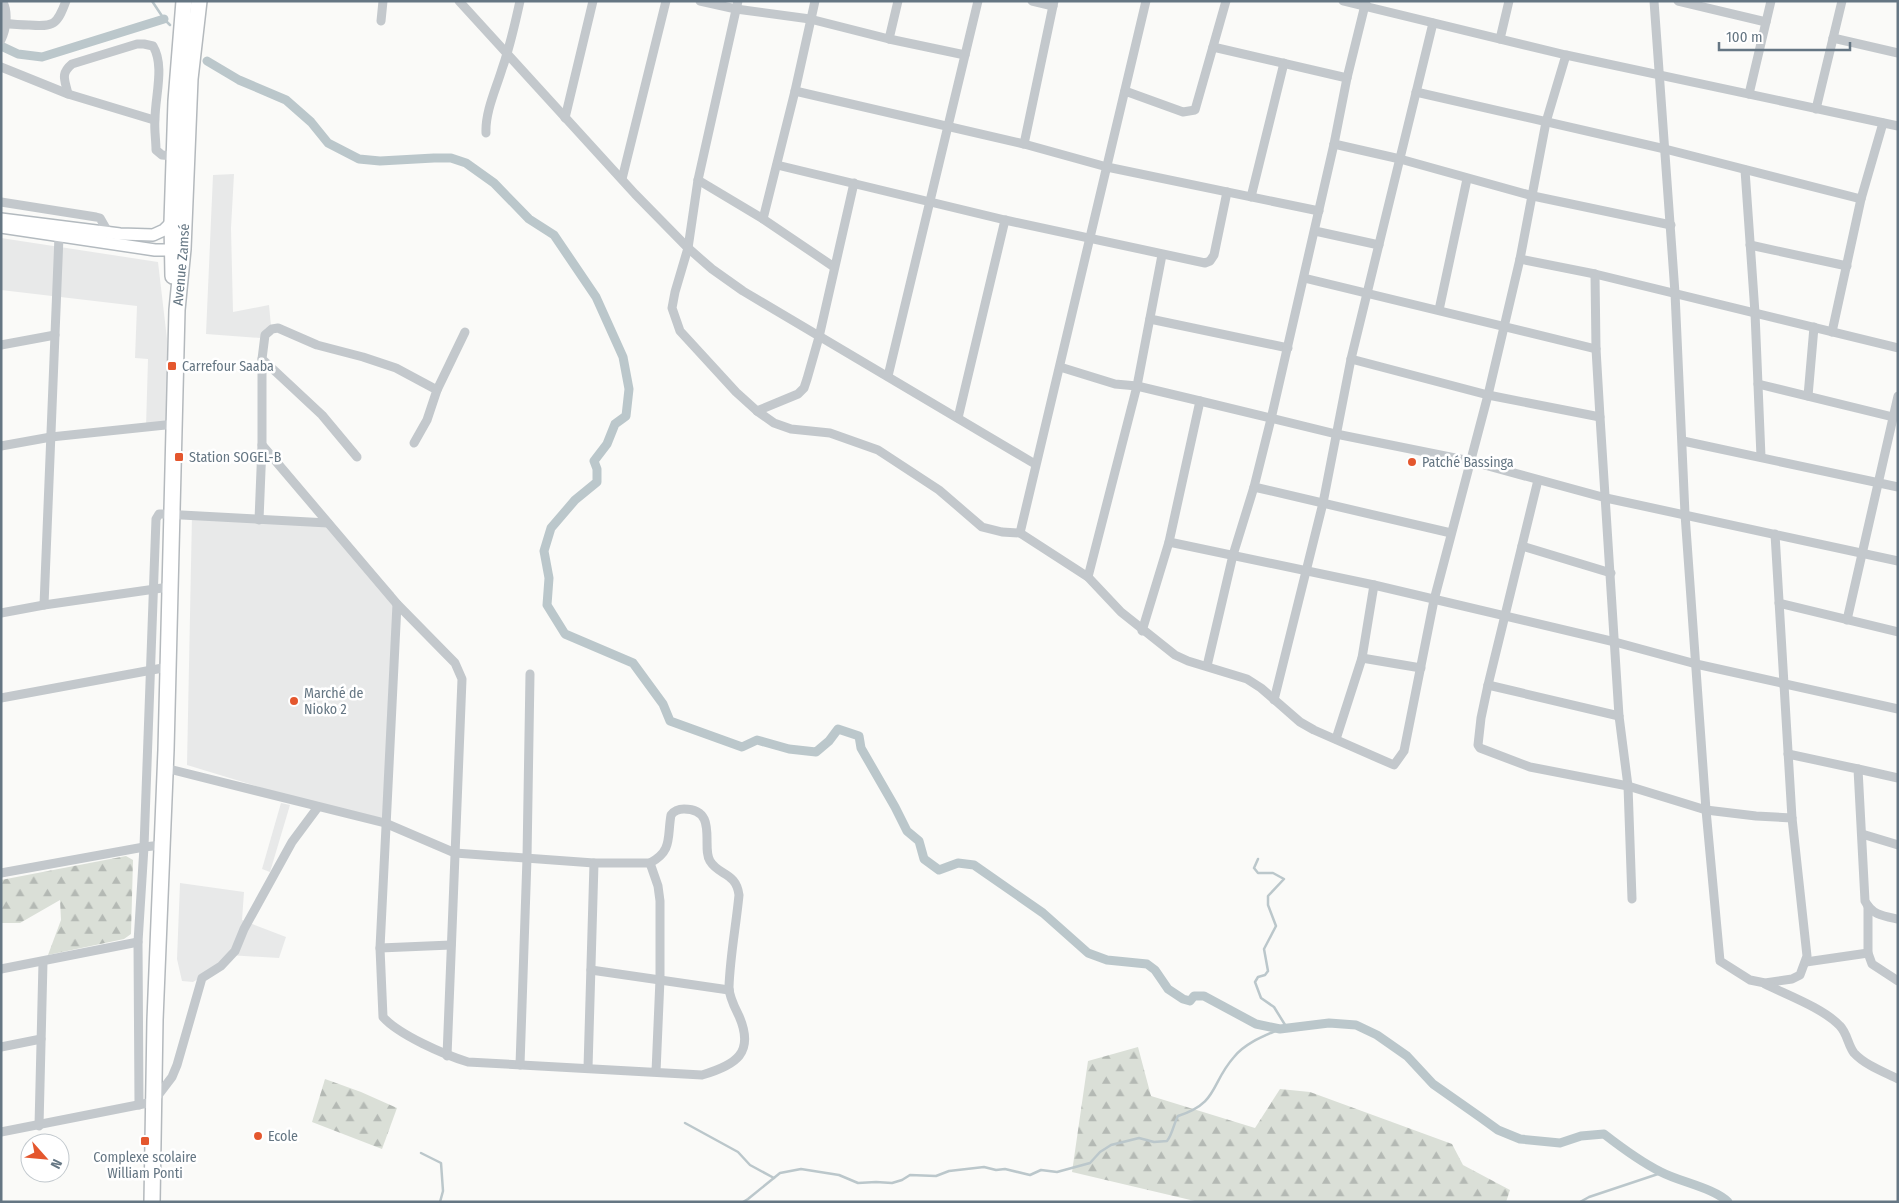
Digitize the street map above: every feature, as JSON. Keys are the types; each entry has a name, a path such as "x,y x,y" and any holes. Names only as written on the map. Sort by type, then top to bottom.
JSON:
{"highway":[{"name":"Avenue Zamsé","path":"177,250 172,222 178,61 184,1"},
{"name":"Avenue Zamsé","path":"152,1202 146,1103 162,845 172,514 177,250 190,79 200,2"}],"street":[{"path":"1,40 6,6 2,1"},
{"path":"4,23 47,27 61,14 66,1"},
{"path":"381,21 383,1"},
{"path":"458,1 622,179 688,248 712,269 743,291 819,337 1035,464"},
{"path":"486,133 494,95 520,1"},
{"path":"565,118 593,1"},
{"path":"622,179 666,1"},
{"path":"700,1 737,5 810,20 889,40 965,55"},
{"path":"763,219 815,1"},
{"path":"889,40 898,1"},
{"path":"888,376 978,1"},
{"path":"1024,144 1054,4 1032,1"},
{"path":"1020,533 1146,1"},
{"path":"1124,91 1183,112 1195,110 1226,1"},
{"path":"1344,1 1366,4 1433,23 1566,55 1898,126"},
{"path":"1500,39 1509,1"},
{"path":"1654,1 1658,75 1671,225 1683,440 1685,514 1706,810 1720,961 1750,980 1764,983 1834,1020 1841,1027 1855,1054 1870,1065 1898,1079"},
{"path":"1678,1 1766,22"},
{"path":"1749,94 1771,1"},
{"path":"1816,109 1842,1"},
{"path":"1207,666 1233,555 1254,486 1271,419 1315,231 1347,78 1366,4"},
{"path":"737,5 698,180 688,248 672,308 680,331 736,392 774,423 791,430 830,433 878,450 939,490 982,527 1002,532 1020,533 1088,577 1106,598 1142,631 1175,655 1188,661 1247,679 1300,722 1394,765 1404,751 1434,600 1450,532 1488,395 1520,259 1546,122 1566,55"},
{"path":"1274,700 1323,503 1351,359 1433,23"},
{"path":"1833,38 1898,53"},
{"path":"68,94 64,75 66,69 72,64 137,44 153,46 158,55 154,120 156,150 162,155 174,156"},
{"path":"1213,47 1347,78"},
{"path":"1251,197 1284,63"},
{"path":"1,67 68,94 154,120"},
{"path":"795,91 1024,144 1107,166 1319,211"},
{"path":"1416,92 1665,150 1861,199"},
{"path":"1832,332 1861,199 1883,123"},
{"path":"1334,144 1400,159 1533,196 1671,225"},
{"path":"777,165 1004,220 1205,263 1210,261 1214,255 1227,192"},
{"path":"1745,170 1755,313 1761,458"},
{"path":"1439,310 1467,179"},
{"path":"698,180 763,219 834,267"},
{"path":"757,411 798,394 804,388 819,337 854,183"},
{"path":"1,202 96,217 103,222 108,232"},
{"path":"1,219 108,232 153,235 164,230 172,222"},
{"path":"958,418 1004,220"},
{"path":"1,227 155,250 177,250"},
{"path":"1315,231 1379,245"},
{"path":"44,605 59,236"},
{"path":"1750,244 1846,266"},
{"path":"1088,577 1137,386 1162,255"},
{"path":"1520,259 1595,274 1898,348"},
{"path":"1595,274 1596,349 1600,417 1619,716 1628,786 1632,899"},
{"path":"1304,278 1596,349"},
{"path":"1150,319 1288,348"},
{"path":"1808,396 1814,327"},
{"path":"260,520 262,359 265,335 272,329 278,328 317,345 396,368 437,390"},
{"path":"414,443 427,420 437,390 465,332"},
{"path":"4,343 55,335"},
{"path":"262,359 322,415 357,457"},
{"path":"1351,359 1488,395 1600,417"},
{"path":"1060,366 1115,384 1137,386 1336,434 1470,461 1606,498 1898,561"},
{"path":"1758,384 1893,417"},
{"path":"1847,620 1898,396"},
{"path":"1142,631 1169,542 1200,400"},
{"path":"1,446 51,437 174,424"},
{"path":"1683,440 1898,487"},
{"path":"262,445 397,604 455,663 462,679 447,1056"},
{"path":"1538,480 1488,685 1478,745 1482,750 1530,767 1628,786 1706,810 1792,818"},
{"path":"1254,486 1450,532"},
{"path":"146,1103 138,942 144,847 156,518 158,514 172,514 328,523"},
{"path":"1764,983 1792,979 1800,975 1807,956 1792,818 1775,534"},
{"path":"1169,542 1374,586 1615,642 1696,664 1898,709"},
{"path":"1522,546 1611,574"},
{"path":"1336,739 1362,658 1374,586"},
{"path":"1,613 169,587"},
{"path":"1779,603 1898,632"},
{"path":"164,768 385,824 455,853 594,863 650,863 662,857 665,852 673,812 683,809 698,812 705,821 708,838 708,859 731,878 738,887 739,895 729,990 743,1025 746,1040 743,1050 733,1062 718,1070 702,1075 468,1062 447,1056 390,1025 384,1017 380,948 385,824 397,604"},
{"path":"1362,658 1421,668"},
{"path":"1,698 168,667"},
{"path":"520,1065 527,858 530,674"},
{"path":"1488,685 1619,716"},
{"path":"1788,754 1898,778"},
{"path":"1858,769 1865,901 1872,911 1898,919"},
{"path":"1,1132 39,1126 146,1103 172,1077 202,978 221,966 235,951 244,929 292,842 318,806"},
{"path":"1862,834 1898,845"},
{"path":"1,873 162,845"},
{"path":"588,1068 594,863"},
{"path":"650,863 658,886 660,901 660,979 656,1072"},
{"path":"1868,906 1868,953 1872,964 1898,982"},
{"path":"1,969 138,942"},
{"path":"380,948 452,945"},
{"path":"1806,962 1868,953"},
{"path":"39,1126 42,962"},
{"path":"591,970 729,990"},
{"path":"1,1047 41,1039"}],"shaded area":[{"path":"234,174 231,228 233,312 269,305 271,326 265,329 261,338 206,334 213,175"},
{"path":"1,238 158,262 167,339 167,425 146,427 148,359 135,358 137,306 1,290"},
{"path":"192,515 329,521 394,593 387,826 187,765"},
{"path":"281,803 290,805 270,872 262,869"},
{"path":"180,883 244,892 242,920 286,937 279,958 228,955 219,966 193,982 182,981 177,959"}],"green space":[{"path":"126,856 133,860 131,934 124,939 48,955 61,920 60,900 20,923 1,923 1,880"},
{"path":"1138,1047 1151,1096 1255,1128 1280,1089 1310,1092 1452,1144 1463,1165 1510,1190 1506,1202 1199,1202 1072,1172 1088,1061"},
{"path":"325,1079 397,1108 382,1149 312,1122"}],"waterway":[{"path":"152,1 170,25"},
{"path":"1,46 18,54 42,57 164,19"},
{"path":"207,61 239,80 286,100 311,122 328,143 359,159 380,161 451,158 466,163 494,183 529,219 554,235 596,297 623,357 629,389 626,416 615,424 607,444 594,461 597,469 597,482 575,500 551,528 544,551 549,578 547,605 565,634 633,663 663,704 670,721 742,747 757,740 789,749 816,752 829,741 838,729 859,736 861,748 907,831 919,841 924,859 939,870 958,863 974,865 1043,913 1088,953 1107,960 1147,964 1155,970 1168,989 1183,999 1190,1001 1194,996 1204,996 1256,1024 1280,1029 1329,1023 1356,1025 1377,1035 1407,1056 1433,1084 1498,1130 1520,1139 1560,1143 1581,1136 1604,1134 1654,1168 1669,1176 1706,1189 1728,1202"},
{"path":"1258,859 1254,868 1258,873 1273,873 1284,879 1268,896 1268,905 1276,926 1264,949 1268,971 1265,975 1258,977 1255,982 1261,998 1274,1007 1287,1028"},
{"path":"743,1202 780,1173 801,1169 839,1175 858,1183 892,1183 910,1175 936,1176 949,1171 984,1167 996,1170 1005,1169 1030,1175 1041,1170 1057,1172 1090,1163 1100,1152 1111,1145 1139,1138 1154,1142 1167,1141 1178,1116 1191,1111 1207,1099 1226,1067 1238,1052 1255,1040 1280,1029"},
{"path":"685,1123 738,1152 750,1165 774,1178"},
{"path":"421,1153 441,1163 443,1191 440,1202"},
{"path":"1580,1202 1589,1197 1661,1173"}],"place":[{"name":"Carrefour Saaba","path":"172,366"},
{"name":"Station SOGEL-B","path":"179,457"},
{"name":"Patché Bassinga","path":"1412,462"},
{"name":"Marché de Nioko 2","path":"294,701"},
{"name":"Ecole","path":"258,1136"},
{"name":"Complexe scolaire William Ponti","path":"145,1141"}]}
